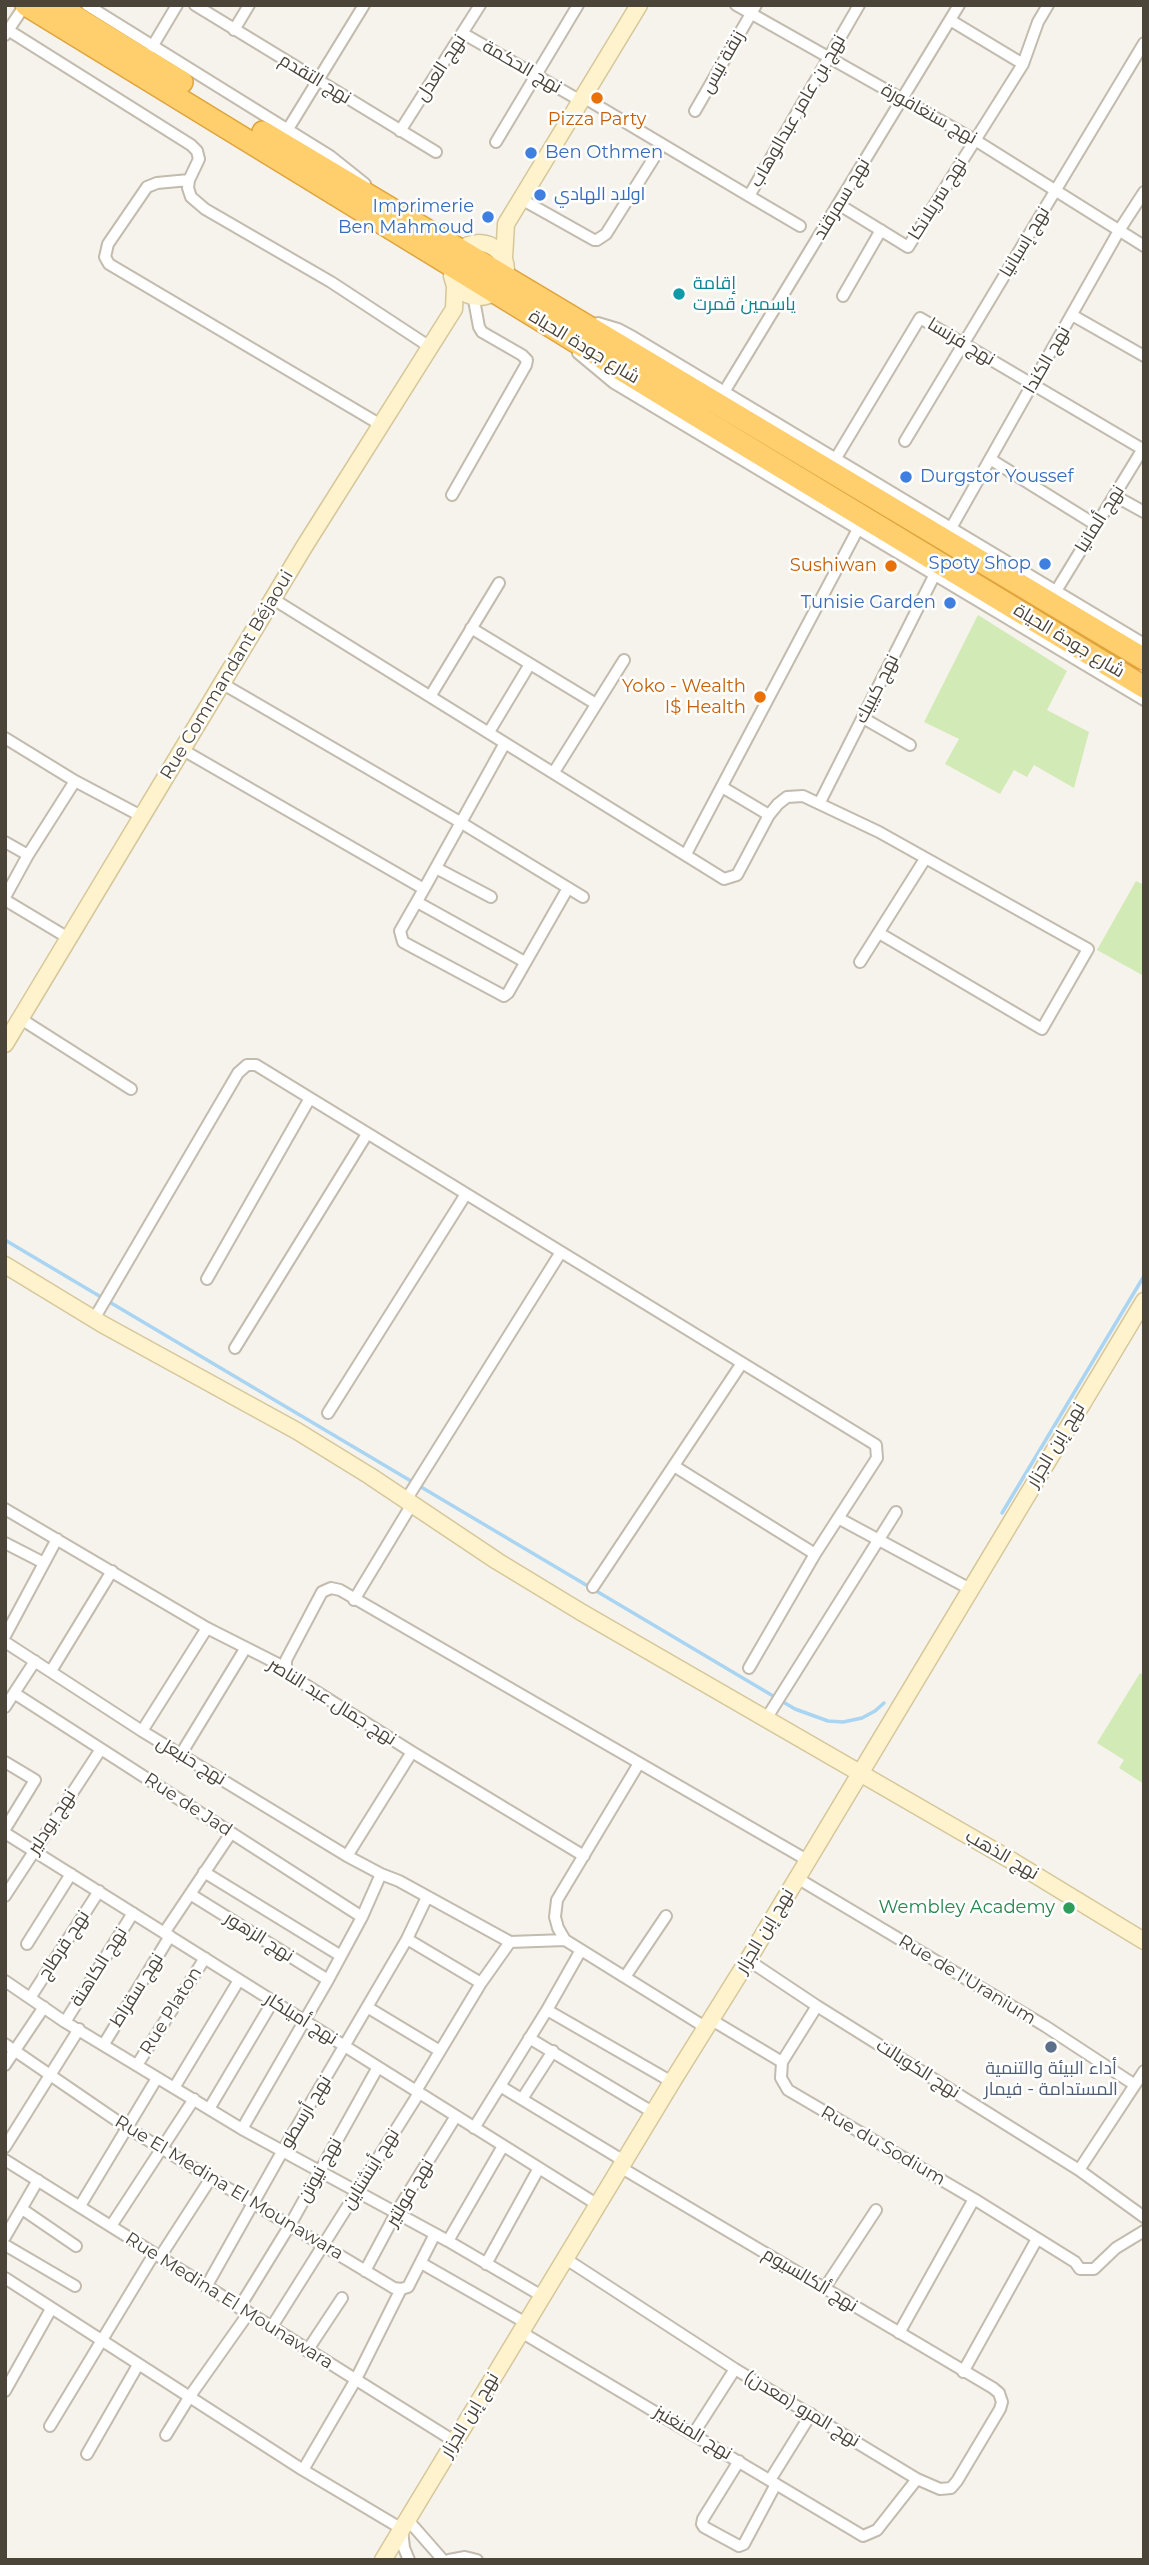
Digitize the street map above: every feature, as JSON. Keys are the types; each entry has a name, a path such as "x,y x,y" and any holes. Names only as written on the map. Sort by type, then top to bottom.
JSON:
{"highway":[{"name":"شارع جودة الحياة","path":"26,5 460,259"},
{"name":"شارع جودة الحياة","path":"56,5 401,215 493,285 565,323 1144,659"},
{"name":"شارع جودة الحياة","path":"565,323 1144,687"}],"street":[{"path":"26,5 7,33 191,145 199,159 188,180 191,197 205,208 331,282 429,347"},
{"path":"87,5 348,169 401,215"},
{"path":"152,47 177,5"},
{"name":"نهج التقدم","path":"195,5 436,152"},
{"path":"234,30 249,5"},
{"path":"288,129 364,5"},
{"name":"نهج العدل","path":"400,131 480,5"},
{"path":"496,142 579,5"},
{"path":"452,495 527,360 482,332 479,327 493,285 506,224 639,5"},
{"name":"نهج سنغافورة","path":"736,5 753,10 828,58 975,139 1144,246"},
{"name":"نهج بن عامر عبدالوهاب","path":"582,99 749,196 859,5"},
{"name":"نهج سمرقند","path":"724,392 959,5"},
{"name":"نهج سريلانكا","path":"838,204 908,247 1023,64 1038,22 1048,5"},
{"name":"زنقة نيس","path":"695,111 753,10"},
{"path":"950,20 1023,64"},
{"name":"نهج الحكمة","path":"464,34 582,99"},
{"name":"نهج إسبانيا","path":"905,442 1144,43"},
{"path":"521,199 597,240 606,234 662,145"},
{"path":"188,180 157,183 147,187 108,244 105,257 109,264 381,425"},
{"name":"نهج الكندا","path":"951,528 1119,229 1144,192"},
{"path":"749,196 800,226"},
{"path":"454,309 460,259 506,224"},
{"path":"843,296 881,230"},
{"path":"460,259 456,286 464,293 474,297 493,285"},
{"path":"454,309 493,285"},
{"name":"Rue Commandant Béjaoui","path":"5,1044 273,599 454,309"},
{"path":"1072,315 1144,356"},
{"name":"نهج فرنسا","path":"836,458 920,318 1143,449"},
{"path":"1144,644 618,329 565,323 575,350 614,383 1144,700"},
{"name":"نهج ألمانيا","path":"1056,591 1143,449"},
{"path":"990,459 1096,526"},
{"path":"1115,496 1144,512"},
{"path":"686,854 858,529"},
{"name":"نهج كيبيك","path":"820,802 934,576"},
{"path":"431,695 499,583"},
{"path":"273,599 724,879 737,875 769,815 787,797 803,796 820,802 1088,949 1042,1029 879,933"},
{"path":"471,628 596,704"},
{"path":"554,772 624,660"},
{"path":"489,732 530,664"},
{"path":"223,684 583,897"},
{"path":"863,718 910,745"},
{"path":"5,738 75,781 143,817"},
{"path":"505,743 400,931 403,942 504,996 568,888"},
{"path":"183,750 424,889"},
{"path":"70,939 5,899 28,855 75,781"},
{"path":"722,787 769,815"},
{"path":"5,842 28,855"},
{"path":"860,962 925,859"},
{"path":"436,868 491,897"},
{"path":"417,902 525,962"},
{"path":"21,1019 131,1090"},
{"path":"94,1319 238,1073 247,1066 256,1065 876,1445 877,1458 815,1554 749,1668"},
{"path":"207,1279 310,1098"},
{"path":"235,1348 367,1134"},
{"path":"328,1413 466,1194"},
{"path":"354,1600 413,1493 561,1252"},
{"name":"نهج الذهب","path":"5,1265 94,1319 413,1493 497,1561 1144,1941"},
{"name":"نهج إبن الجزار","path":"383,2560 1144,1301"},
{"path":"593,1587 742,1363"},
{"path":"674,1466 815,1554"},
{"name":"نهج جمال عبد الناصر","path":"5,1509 207,1628 286,1668 290,1675 412,1752 584,1856"},
{"path":"766,1719 896,1511"},
{"path":"838,1518 970,1589"},
{"path":"5,1636 57,1539"},
{"path":"5,1543 44,1563"},
{"path":"51,1671 112,1571"},
{"path":"286,1668 286,1660 322,1592 331,1588 340,1590 638,1765 665,1777 807,1860"},
{"path":"142,1731 207,1628"},
{"name":"نهج حنبعل","path":"5,1642 142,1731 346,1856 399,1881 510,1942"},
{"path":"181,1754 245,1649"},
{"path":"5,1707 35,1661"},
{"name":"Rue de Jad","path":"14,1693 362,1917"},
{"name":"نهج بودلير","path":"5,1896 101,1749"},
{"path":"346,1856 412,1752"},
{"path":"5,1762 35,1780 5,1831"},
{"path":"565,1940 555,1917 557,1900 638,1765"},
{"name":"نهج أميلكار","path":"5,1831 598,2205"},
{"name":"نهج سقراط","path":"104,2044 190,1894 231,1833"},
{"path":"204,1872 341,1956"},
{"path":"27,1944 71,1874"},
{"path":"242,2129 328,1980 362,1917 381,1874"},
{"name":"Rue de l'Uranium","path":"797,1878 1045,2026 1135,2085"},
{"name":"نهج قرطاج","path":"30,1998 99,1891"},
{"name":"نهج الزهور","path":"190,1894 328,1980"},
{"name":"نهج أرسطو","path":"206,2287 407,1939 427,1897"},
{"name":"نهج الكاهنة","path":"65,2022 134,1913"},
{"path":"625,1978 666,1916"},
{"path":"407,1939 481,1983"},
{"path":"510,1942 565,1940 625,1978 782,2062 817,2006"},
{"name":"نهج أينشتاين","path":"271,2328 324,2246 481,1983 510,1942"},
{"path":"474,2128 581,1950"},
{"name":"Rue Platon","path":"137,2065 205,1958"},
{"name":"نهج الكوبالت","path":"748,1960 817,2006 1083,2165 1144,2217"},
{"path":"174,2088 239,1980"},
{"path":"5,1981 65,2022 242,2129 448,2241 542,2296"},
{"path":"209,2109 273,2001"},
{"path":"5,2065 10,2047 44,2007"},
{"path":"367,2007 440,2052"},
{"path":"547,2010 671,2082"},
{"path":"5,2147 79,2029"},
{"path":"529,2038 654,2113"},
{"name":"Rue El Medina El Mounawara","path":"10,2047 126,2127 394,2288 401,2289"},
{"path":"522,2099 553,2052"},
{"name":"Rue du Sodium","path":"782,2062 781,2078 788,2090 974,2199 1074,2262 1080,2269 1094,2269 1116,2248 1144,2231"},
{"name":"نهج نيوتن","path":"166,2435 243,2311 378,2067"},
{"path":"1083,2165 1144,2071"},
{"path":"80,2206 158,2078"},
{"name":"نهج ألكالسيوم","path":"500,2086 824,2289 999,2393"},
{"path":"111,2226 194,2099"},
{"name":"نهج فولتير","path":"365,2270 396,2213 456,2116"},
{"path":"448,2241 503,2146"},
{"name":"Rue Medina El Mounawara","path":"5,2160 454,2441"},
{"path":"486,2264 539,2168"},
{"path":"50,2427 100,2341 211,2178"},
{"path":"5,2237 38,2180"},
{"path":"899,2333 974,2199"},
{"path":"22,2209 76,2246"},
{"path":"824,2289 876,2210"},
{"path":"303,2470 355,2381 401,2289 408,2287 435,2234"},
{"path":"963,2372 1037,2239"},
{"path":"5,2245 75,2286"},
{"name":"نهج المرو (معدن)","path":"566,2259 735,2369 917,2479 940,2489 951,2488 1000,2409 1002,2402 999,2393"},
{"name":"نهج المنغنيز","path":"421,2263 863,2536 877,2530 917,2479"},
{"path":"7,2284 190,2396 303,2470 405,2524 443,2560"},
{"path":"307,2351 342,2298"},
{"path":"5,2391 51,2309"},
{"path":"87,2454 138,2365"},
{"path":"694,2433 735,2369"},
{"path":"739,2460 702,2524 738,2546 744,2544 773,2482 811,2414"},
{"path":"405,2524 404,2548 409,2560"},
{"path":"449,2560 465,2557 477,2560"}],"green space":[{"path":"978,615 1067,671 1047,710 1089,732 1074,788 1034,765 1027,777 1014,770 1000,794 945,764 959,739 924,722"},
{"path":"1136,881 1144,885 1144,976 1097,950"},
{"path":"1140,1673 1144,1675 1144,1784 1119,1768 1124,1760 1097,1743"}],"waterway":[{"path":"5,1240 795,1709 828,1721 843,1722 862,1718 884,1703"},
{"path":"1002,1513 1144,1276"}],"place":[{"name":"Pizza Party","path":"597,98"},
{"name":"Ben Othmen","path":"531,153"},
{"name":"اولاد الهادي","path":"540,195"},
{"name":"Imprimerie Ben Mahmoud","path":"488,217"},
{"name":"إقامة ياسمين قمرت","path":"679,294"},
{"name":"Durgstor Youssef","path":"906,477"},
{"name":"Spoty Shop","path":"1045,564"},
{"name":"Sushiwan","path":"891,566"},
{"name":"Tunisie Garden","path":"950,603"},
{"name":"Yoko - Wealth I$ Health","path":"760,697"},
{"name":"Wembley Academy","path":"1069,1908"},
{"name":"أداء البيئة والتنمية المستدامة - فيمار","path":"1051,2047"}]}
